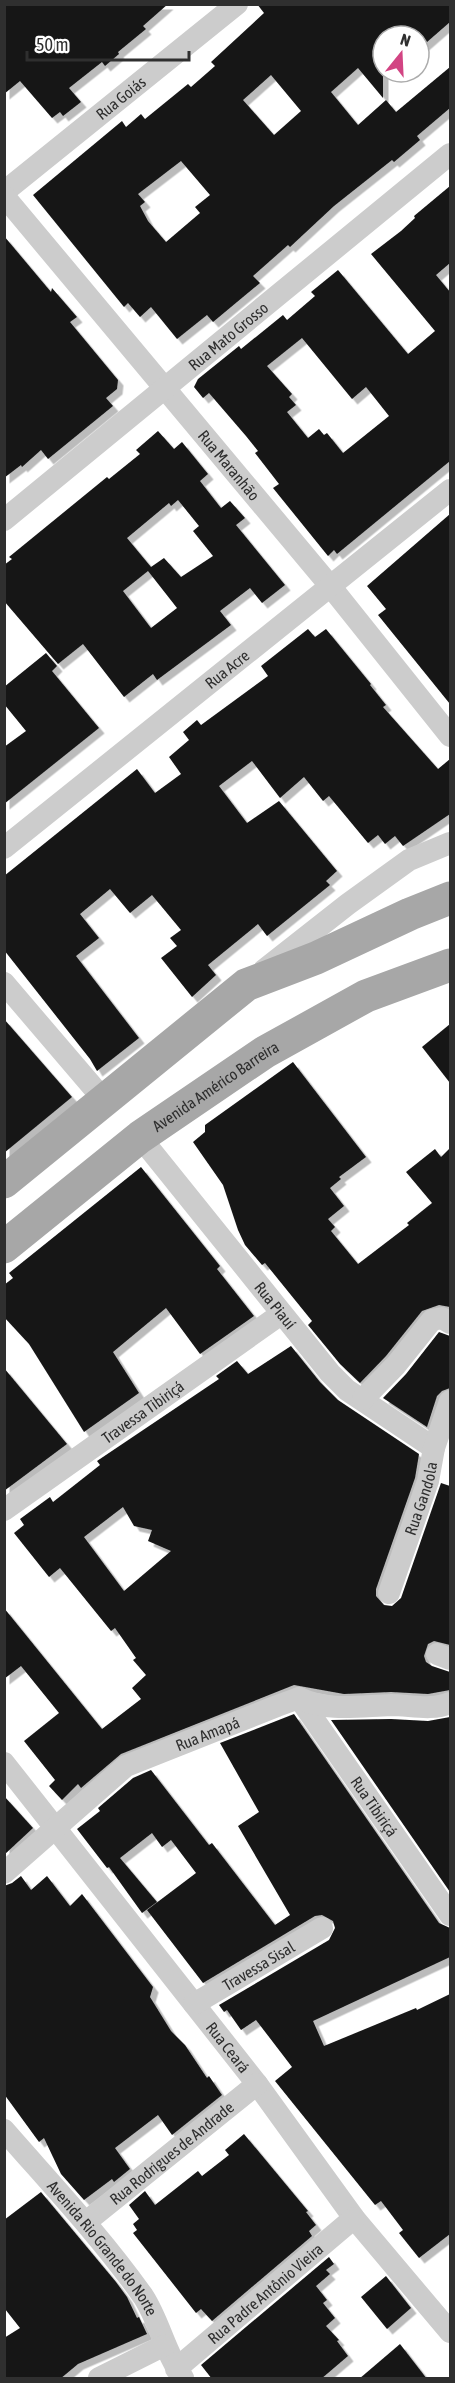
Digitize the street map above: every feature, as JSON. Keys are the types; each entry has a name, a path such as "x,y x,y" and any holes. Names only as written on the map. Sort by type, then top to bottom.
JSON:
{"main road":[{"path":"4,1182 246,985 316,958 450,898"},
{"name":"Avenida Américo Barreira","path":"4,1247 140,1137 265,1052 366,996 450,964"}],"street":[{"name":"Rua Goiás","path":"4,194 237,4"},
{"name":"Rua Mato Grosso","path":"4,520 450,154"},
{"name":"Rua Maranhão","path":"4,194 260,505 331,587 450,736"},
{"name":"Rua Acre","path":"4,848 450,490"},
{"path":"246,985 348,904 409,860 450,843"},
{"path":"4,983 104,1100"},
{"name":"Rua Piauí","path":"140,1137 330,1373 347,1390 434,1448"},
{"name":"Travessa Tibiriçá","path":"4,1510 281,1314"},
{"path":"363,1399 396,1365 432,1320 442,1318 450,1323"},
{"name":"Rua Gandola","path":"389,1593 428,1481 434,1448 450,1401"},
{"path":"298,1698 345,1708 393,1705 441,1707 450,1703"},
{"name":"Rua Amapá","path":"4,1874 126,1766 298,1698"},
{"name":"Rua Tibiriçá","path":"298,1698 450,1915"},
{"name":"Rua Ceará","path":"4,1763 257,2084 354,2218 450,2332"},
{"name":"Travessa Sisal","path":"194,2004 322,1928"},
{"name":"Rua Rodrigues de Andrade","path":"86,2222 257,2084"},
{"name":"Avenida Rio Grande do Norte","path":"8,2141 86,2222 143,2297 156,2318 165,2345 180,2374"},
{"name":"Rua Padre Antônio Vieira","path":"180,2374 354,2218"},
{"path":"99,2379 165,2345"}],"building":[{"path":"4,4 168,4 143,26 146,29 105,66 102,62 69,88 81,102 63,116 60,112 52,118 20,81 4,94"},
{"path":"257,4 450,4 450,22 431,39 431,24 371,24 371,84 358,68 331,92 358,125 386,100 396,112 450,67 450,108 417,136 420,140 334,206 290,247 288,245 253,276 260,283 213,322 207,315 177,339 151,307 140,317 128,303 124,307 33,195 122,121 126,127 141,114 145,119 188,84 191,87 215,66 211,62 264,13","holes":["271,75 301,111 274,135 243,100","181,161 210,195 195,207 200,213 166,242 148,221 140,206 145,202 138,194"]},
{"path":"371,84 383,84 383,98"},
{"path":"450,186 450,263 436,275 450,292 450,461 337,554 334,550 328,556 273,488 279,484 255,453 258,451 209,393 203,398 194,387 198,379 239,346 241,349 283,315 287,320 315,296 311,292 338,270 408,354 435,331 371,254 401,231 415,218 414,216","holes":["302,338 352,399 366,387 389,416 343,453 327,433 324,435 319,429 308,438 287,412 296,405 289,397 292,394 267,366"]},
{"path":"4,236 51,292 52,288 77,317 70,322 118,380 117,389 106,398 113,406 48,459 41,450 22,467 21,465 4,478"},
{"path":"158,431 174,449 182,442 208,474 200,481 221,508 230,501 245,518 236,525 285,585 262,603 250,588 220,611 231,625 157,680 153,674 124,697 83,644 58,664 4,601 4,565 12,559 9,557 107,477 109,479 140,454 136,450","holes":["178,500 199,526 193,531 213,556 181,577 164,558 151,567 127,538 169,503 171,506","148,571 177,608 151,628 123,591"]},
{"path":"450,514 450,704 378,615 386,609 367,586"},
{"path":"308,629 315,637 326,629 371,684 386,705 383,707 438,769 450,759 450,814 403,846 395,836 385,844 378,835 368,843 329,796 323,801 304,777 280,798 252,761 219,786 247,823 279,801 337,871 326,881 330,885 267,936 258,924 208,965 216,975 192,997 161,958 177,946 170,938 181,930 152,895 130,913 110,889 80,914 99,938 76,956 139,1038 97,1071 4,950 4,876 137,769 155,793 181,774 169,757 189,740 183,732 197,720 201,725 268,676 261,666"},
{"path":"46,653 57,666 52,671 99,728 4,804 4,747 26,731 4,704 4,687"},
{"path":"4,1019 72,1097 4,1153"},
{"path":"450,1024 450,1083 422,1047"},
{"path":"293,1062 366,1157 339,1177 341,1179 330,1188 344,1206 328,1219 335,1227 331,1231 358,1264 409,1225 407,1223 432,1203 406,1172 435,1149 441,1157 450,1148 450,1307 439,1305 422,1311 386,1356 360,1383 340,1364 308,1325 312,1321 265,1263 262,1265 245,1245 223,1185 193,1142 205,1132 205,1125"},
{"path":"141,1167 220,1266 217,1269 254,1316 200,1354 166,1308 113,1352 139,1393 84,1432 29,1344 4,1317 4,1285 13,1278 9,1273"},
{"path":"439,1332 450,1336 450,1388 437,1396 427,1427 383,1398 406,1374"},
{"path":"291,1346 338,1400 419,1454 415,1478 376,1589 376,1596 384,1605 392,1606 401,1598 441,1483 450,1486 450,1645 434,1641 428,1644 424,1656 426,1662 432,1666 450,1672 450,1690 428,1694 391,1692 344,1694 294,1685 121,1754 81,1788 78,1784 62,1800 49,1786 55,1780 24,1741 59,1713 21,1666 4,1679 4,1608 102,1729 141,1699 132,1688 146,1675 133,1660 136,1658 115,1628 111,1631 60,1568 49,1577 14,1533 24,1525 20,1519 50,1497 53,1502 100,1465 97,1461 219,1379 216,1376 237,1361 248,1374","holes":["123,1507 134,1526 152,1530 148,1541 171,1551 124,1591 84,1537"]},
{"path":"4,1368 67,1444 4,1491"},
{"path":"294,1714 439,1923 450,1928 450,1957 313,2021 324,2046 416,2008 417,2010 450,1994 450,2234 419,2258 399,2233 403,2230 381,2201 375,2205 275,2081 292,2067 256,2020 241,2030 227,2010 224,2012 219,2005 329,1940 335,1928 333,1921 322,1915 315,1916 203,1983 147,1910 196,1873 171,1840 162,1847 152,1833 120,1858 157,1902 142,1913 109,1867 107,1868 77,1829 100,1811 98,1808 133,1778 151,1770 209,1845 212,1843 275,1925 290,1915 238,1826 259,1812 220,1743"},
{"path":"450,1717 450,1892 331,1720 428,1721"},
{"path":"4,1796 33,1828 4,1855"},
{"path":"21,1876 31,1890 47,1876 70,1906 82,1894 153,1987 150,1997 171,2031 185,2045 207,2078 209,2076 222,2095 172,2135 158,2115 115,2148 130,2169 114,2182 112,2179 84,2200 61,2174 44,2138 39,2142 4,2094 4,1886"},
{"path":"244,2134 308,2211 306,2212 316,2225 309,2231 312,2236 212,2321 201,2309 196,2313 133,2233 137,2230 133,2224 139,2219 129,2205 145,2191 155,2205 198,2171 202,2176 229,2155 225,2150"},
{"path":"41,2192 116,2282 127,2297 137,2318 139,2317 147,2334 78,2364 60,2379 4,2379 4,2338 20,2328 5,2309 4,2220"},
{"path":"329,2257 334,2264 326,2270 330,2274 316,2286 327,2300 323,2303 335,2318 326,2326 339,2340 337,2341 348,2356 321,2379 212,2379 201,2365"},
{"path":"386,2276 411,2308 387,2329 361,2297"},
{"path":"400,2344 427,2379 359,2379"}]}
